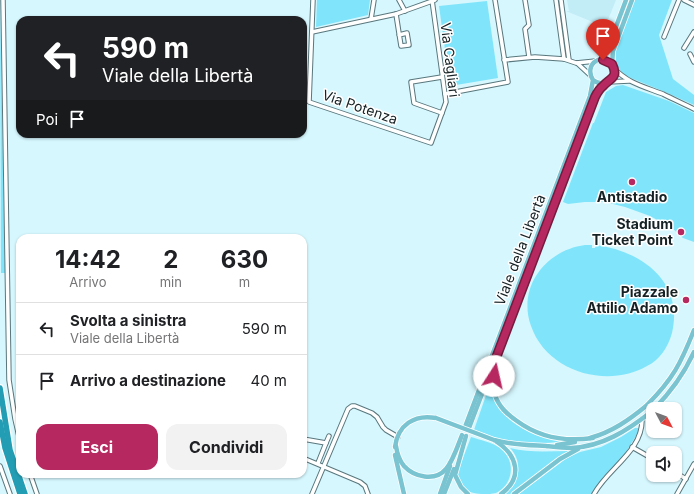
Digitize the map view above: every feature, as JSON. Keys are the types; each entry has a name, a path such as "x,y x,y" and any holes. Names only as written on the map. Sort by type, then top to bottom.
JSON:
{"highway":[{"path":"0,388 10,450 16,468"},
{"path":"0,422 5,448 20,494"},
{"path":"20,478 25,494"}],"main road":[{"path":"606,83 600,84 593,80 590,75 591,67 608,48 626,0"},
{"name":"Viale della Libertà","path":"593,80 590,96 467,428 496,358 595,97 606,83 614,76 613,51 632,0"},
{"path":"598,60 606,60 613,66"},
{"path":"651,402 675,373 687,349 694,330"},
{"path":"661,402 673,389 694,352"},
{"path":"496,358 493,380 494,392 500,405 510,416 532,430 550,437 571,440 593,438"},
{"path":"545,446 561,445 593,438 608,432 631,419 646,407"},
{"path":"514,494 560,459 576,450 611,438 628,429 646,416"},
{"path":"404,494 397,464 396,446 398,437 406,425 416,418 436,418 494,440 513,444 573,448 589,445"},
{"path":"608,432 611,438"},
{"path":"396,446 399,458 408,469 416,475 428,477 439,474 446,469 464,435"},
{"path":"440,494 464,435"},
{"path":"444,494 464,435"},
{"path":"464,435 455,475 461,487 468,494"},
{"path":"494,440 508,450 515,464 515,473 512,482 501,494"}],"street":[{"path":"2,0 9,380 16,423"},
{"name":"Via Potenza","path":"313,0 309,102 431,144"},
{"path":"371,19 374,0"},
{"path":"400,0 405,11"},
{"name":"Via Cagliari","path":"431,144 446,102 432,0"},
{"path":"312,32 396,14 435,0"},
{"path":"445,94 508,82 495,0"},
{"path":"525,0 529,24 525,30 529,57"},
{"path":"556,0 564,59"},
{"path":"561,0 569,60"},
{"path":"664,37 679,0"},
{"path":"684,0 694,5"},
{"path":"396,14 399,35"},
{"path":"684,48 694,32"},
{"path":"690,54 694,62"},
{"path":"504,60 529,57 564,59 576,62 598,60"},
{"path":"576,62 590,75"},
{"path":"613,66 622,77 694,109"},
{"path":"442,77 411,82 414,103 442,113"},
{"path":"606,83 630,81"},
{"path":"312,494 348,409 352,406 375,415 382,426 391,434 398,437"},
{"path":"594,494 607,476 627,456 640,434 642,419"},
{"path":"318,463 329,436"},
{"path":"307,440 326,443"},
{"path":"632,447 646,455"},
{"path":"307,459 360,482 365,486 368,494"},
{"path":"677,494 694,464"},
{"path":"0,466 10,494"},
{"path":"682,476 686,479"},
{"path":"31,478 37,494"}],"shaded area":[{"path":"0,0 5,273 1,273"},
{"path":"317,0 370,0 368,15 316,27"},
{"path":"567,0 616,0 605,27 566,11 569,11"},
{"path":"634,0 672,0 659,35 673,79 694,95 694,105 626,76 618,68 615,53"},
{"path":"487,1 498,78 450,86 439,6"},
{"name":"Antistadio","path":"623,85 669,101 694,113 694,242 683,238 672,228 650,216 625,207 605,202 568,204 563,202 606,92 616,86"},
{"path":"592,245 592,248 595,248 596,245 613,248 629,254 643,262 656,272 665,284 672,299 674,315 672,333 668,343 660,357 647,366 631,373 614,376 597,376 580,372 564,365 550,355 539,342 531,326 528,312 528,298 538,273 558,254 571,248"},
{"path":"492,378 491,387 493,397 496,404 505,416 518,426 532,433 545,438 564,441 550,443 514,442 499,439 474,430"},
{"path":"635,428 638,428 639,431 623,457 604,476 592,494 519,494 567,458 580,452 601,447"},
{"path":"471,437 497,446 509,459 511,472 509,478 502,489 496,493 479,494 470,492 463,487 458,479 457,474"},
{"path":"510,448 532,451 569,451 562,454 510,494 505,494 514,484 518,472 517,460"}],"place":[{"name":"Antistadio","path":"632,182"},
{"name":"Stadium Ticket Point","path":"681,232"},
{"name":"Piazzale Attilio Adamo","path":"686,300"}],"route":[{"path":"494,376 496,358 595,97 604,84 611,80 614,76 614,68 612,64 606,60 603,60"}]}
